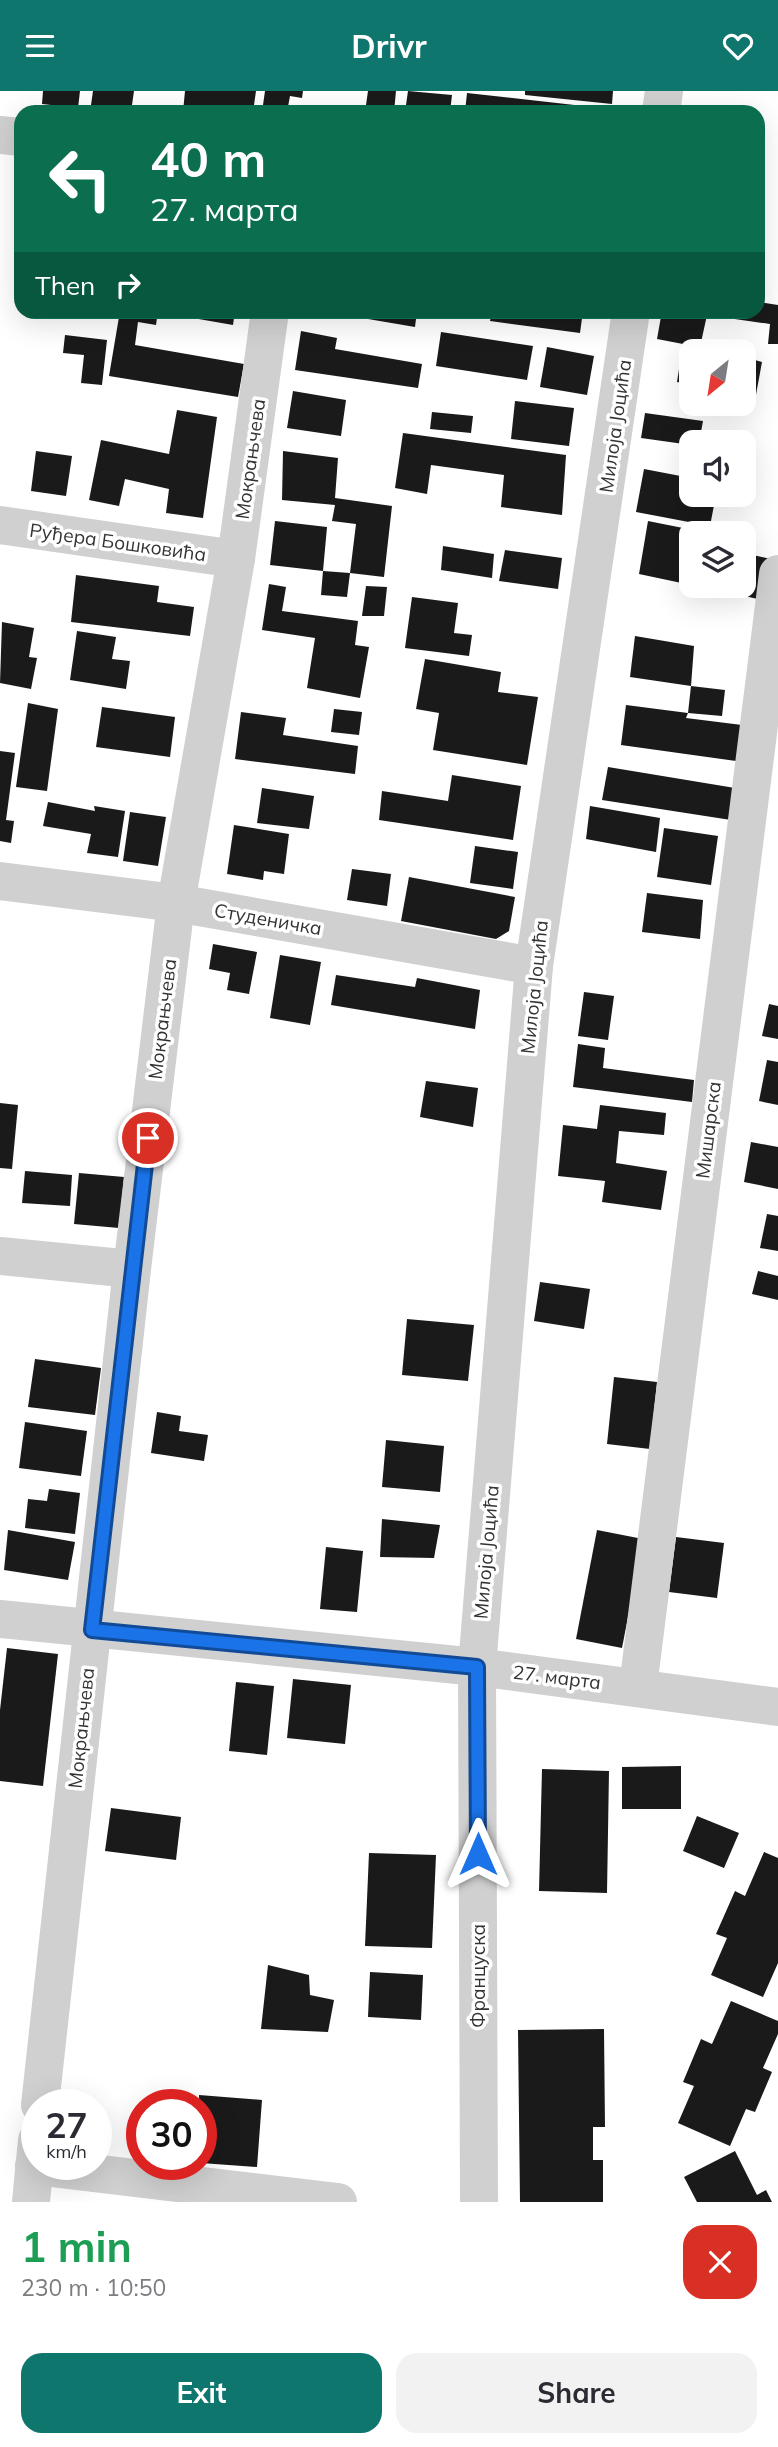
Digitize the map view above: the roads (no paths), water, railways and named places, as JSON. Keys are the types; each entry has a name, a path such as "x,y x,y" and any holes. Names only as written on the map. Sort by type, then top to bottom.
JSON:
{"street":[{"name":"Мокрањчева","path":"42,2089 132,1269 176,903 236,559 269,319"},
{"name":"Милоја Јоцића","path":"477,1667 534,966 630,319"},
{"name":"Руђера Бошковића","path":"0,525 236,559"},
{"name":"Мишарска","path":"638,1686 778,575"},
{"name":"Студеничка","path":"0,881 176,903 534,966"},
{"path":"0,1256 132,1269"},
{"name":"27. марта","path":"0,1619 477,1667 638,1686 778,1707"},
{"name":"Француска","path":"477,1667 480,2202"},
{"path":"112,2177 338,2202"}]}
